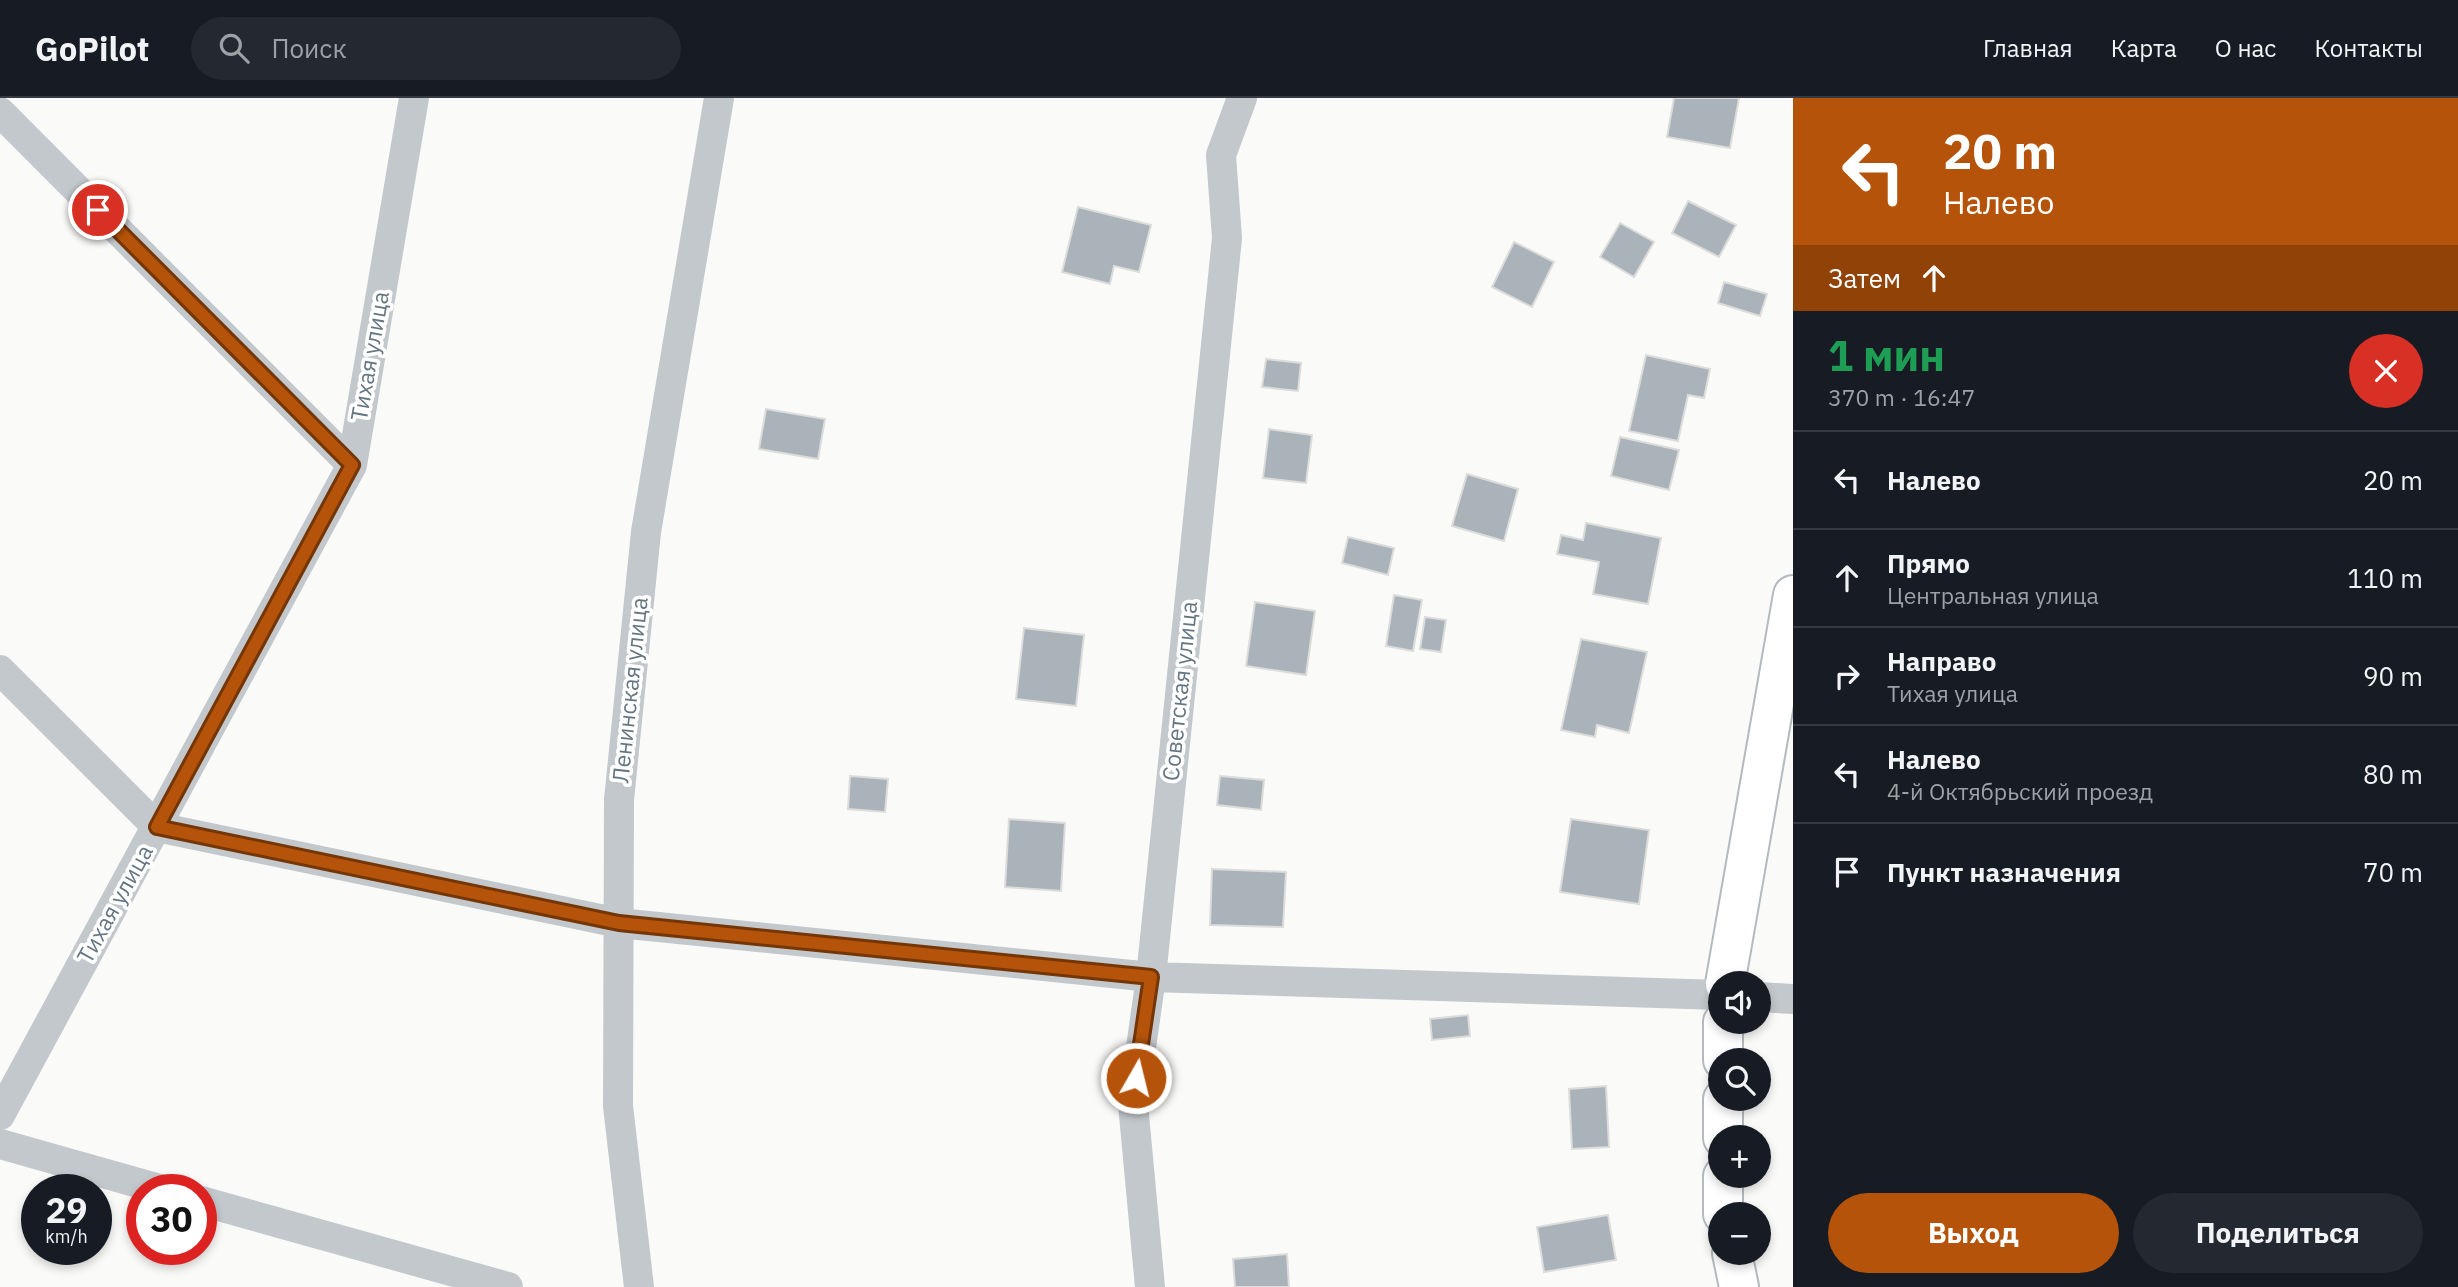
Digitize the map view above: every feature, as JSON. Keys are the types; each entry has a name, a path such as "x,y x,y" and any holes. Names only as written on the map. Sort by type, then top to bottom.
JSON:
{"main road":[{"path":"1727,971 1793,595"},
{"path":"1734,1265 1739,1287"}],"street":[{"name":"Тихая улица","path":"0,1115 352,465 414,98"},
{"name":"Ленинская улица","path":"639,1287 618,1106 619,800 646,532 719,98"},
{"name":"Советская улица","path":"1150,1287 1133,1104 1151,977 1227,238 1221,155 1242,98"},
{"path":"0,112 352,465"},
{"path":"0,670 157,827 619,923 1151,977 1708,995"},
{"path":"1771,998 1793,999"},
{"path":"0,1144 126,1180"},
{"path":"217,1205 508,1287"}],"building":[{"path":"1674,98 1739,98 1730,148 1667,137"},
{"path":"1688,201 1736,225 1719,257 1672,233"},
{"path":"1078,207 1151,225 1139,272 1114,266 1110,284 1062,272"},
{"path":"1620,223 1654,242 1634,277 1600,257"},
{"path":"1514,242 1554,262 1532,307 1492,287"},
{"path":"1724,282 1767,294 1760,316 1718,303"},
{"path":"1646,355 1710,369 1704,398 1688,395 1678,441 1629,431"},
{"path":"1266,359 1301,363 1298,391 1262,387"},
{"path":"766,409 825,419 818,459 759,449"},
{"path":"1269,429 1312,435 1306,483 1263,478"},
{"path":"1620,437 1679,450 1669,490 1611,476"},
{"path":"1467,474 1518,489 1504,541 1452,526"},
{"path":"1586,523 1661,538 1648,604 1593,594 1599,562 1557,554 1561,535 1583,540"},
{"path":"1348,537 1394,548 1388,575 1342,563"},
{"path":"1394,595 1422,600 1413,651 1386,646"},
{"path":"1255,602 1315,611 1306,675 1246,666"},
{"path":"1425,617 1446,620 1441,652 1420,649"},
{"path":"1024,628 1084,635 1076,706 1016,699"},
{"path":"1581,639 1647,652 1629,733 1597,725 1595,737 1561,730"},
{"path":"850,776 888,779 885,812 848,809"},
{"path":"1220,776 1264,780 1261,810 1217,805"},
{"path":"1009,819 1065,823 1061,891 1005,887"},
{"path":"1571,819 1649,830 1639,904 1560,892"},
{"path":"1212,869 1286,872 1283,927 1210,925"},
{"path":"1468,1015 1470,1036 1432,1040 1430,1019"},
{"path":"1606,1086 1609,1147 1572,1149 1569,1089"},
{"path":"1608,1215 1616,1260 1544,1272 1537,1227"},
{"path":"1287,1254 1289,1287 1235,1287 1233,1259"}],"route":[{"path":"98,210 352,465 157,827 619,923 1151,977 1136,1078"}]}
